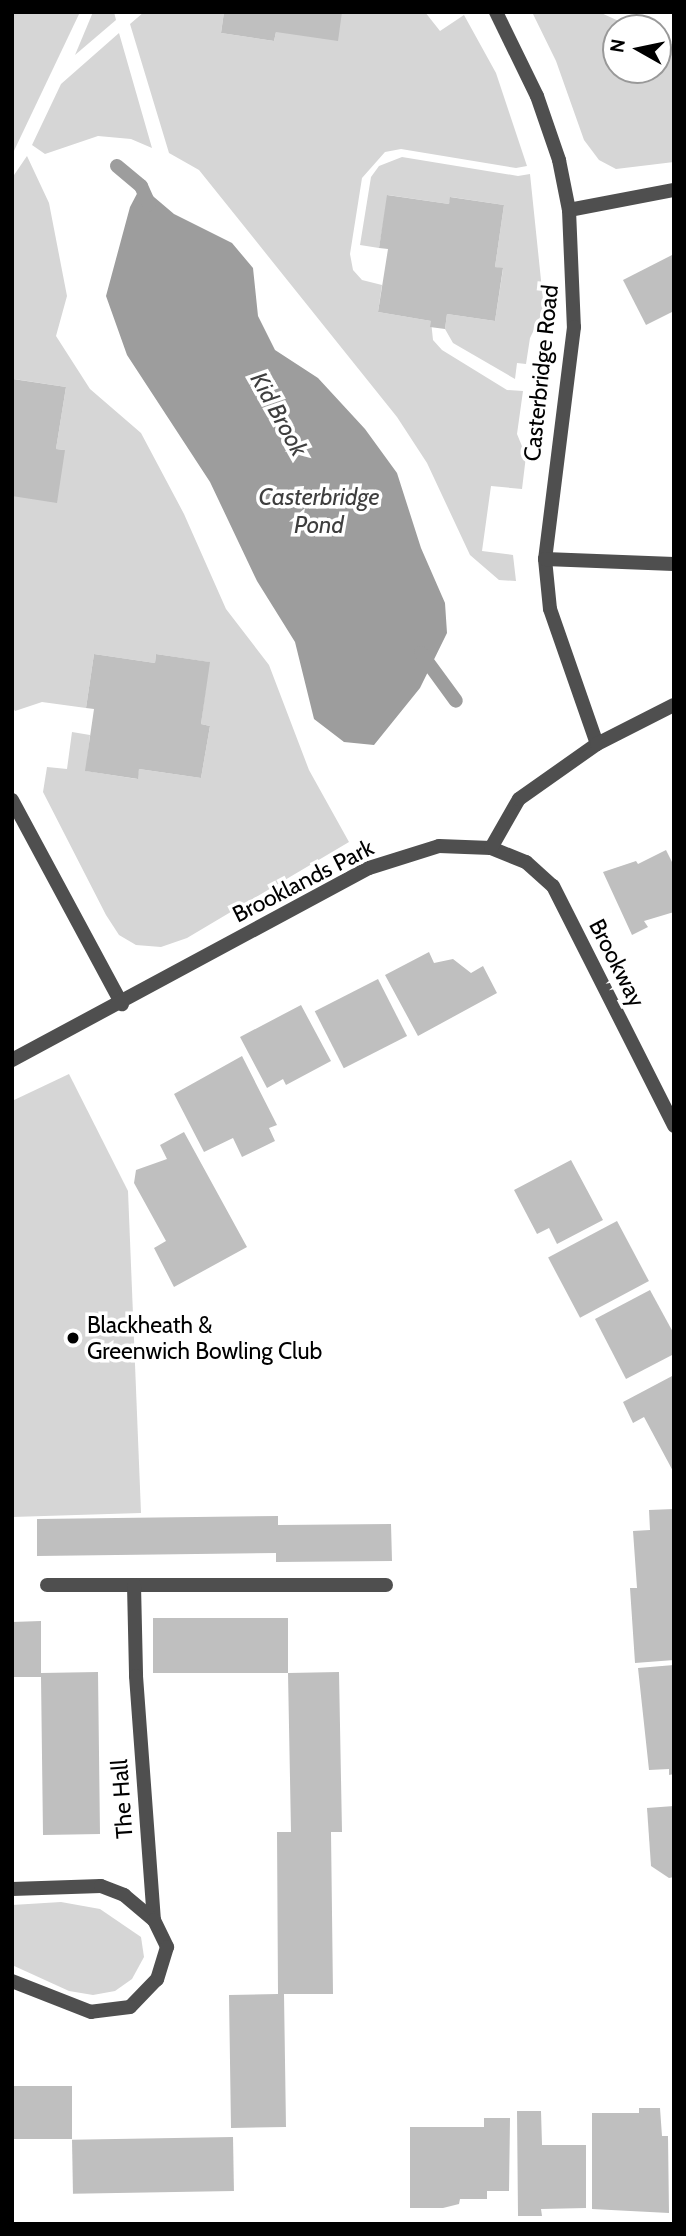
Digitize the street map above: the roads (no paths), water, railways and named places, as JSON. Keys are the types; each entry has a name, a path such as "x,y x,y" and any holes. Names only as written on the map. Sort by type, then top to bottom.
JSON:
{"street":[{"name":"Casterbridge Road","path":"496,12 537,96 559,160 569,210 574,327 545,559 550,609 597,744"},
{"path":"569,210 674,190"},
{"path":"545,559 674,564"},
{"path":"491,848 519,799 597,744 674,705"},
{"path":"12,800 122,1004"},
{"name":"Brooklands Park","path":"12,1060 122,1004 369,868 439,846 491,848"},
{"name":"Brookway","path":"491,848 526,862 552,886 674,1126"},
{"path":"47,1585 386,1585"},
{"name":"The Hall","path":"12,1981 91,2012 130,2007 157,1979 167,1947 154,1920 136,1676 134,1585"},
{"path":"12,1889 101,1886 124,1895 154,1920"}],"water":[{"name":"Casterbridge Pond","path":"141,186 174,214 232,243 253,268 258,316 275,350 318,378 365,429 397,473 421,548 445,603 447,633 420,688 374,745 344,742 314,719 295,642 257,581 210,482 127,355 106,296 130,207"}],"waterway":[{"name":"Kid Brook","path":"117,166 141,186 149,204"},
{"name":"Kid Brook","path":"421,653 456,701"}],"place":[{"name":"Blackheath & Greenwich Bowling Club","path":"73,1338"}]}
